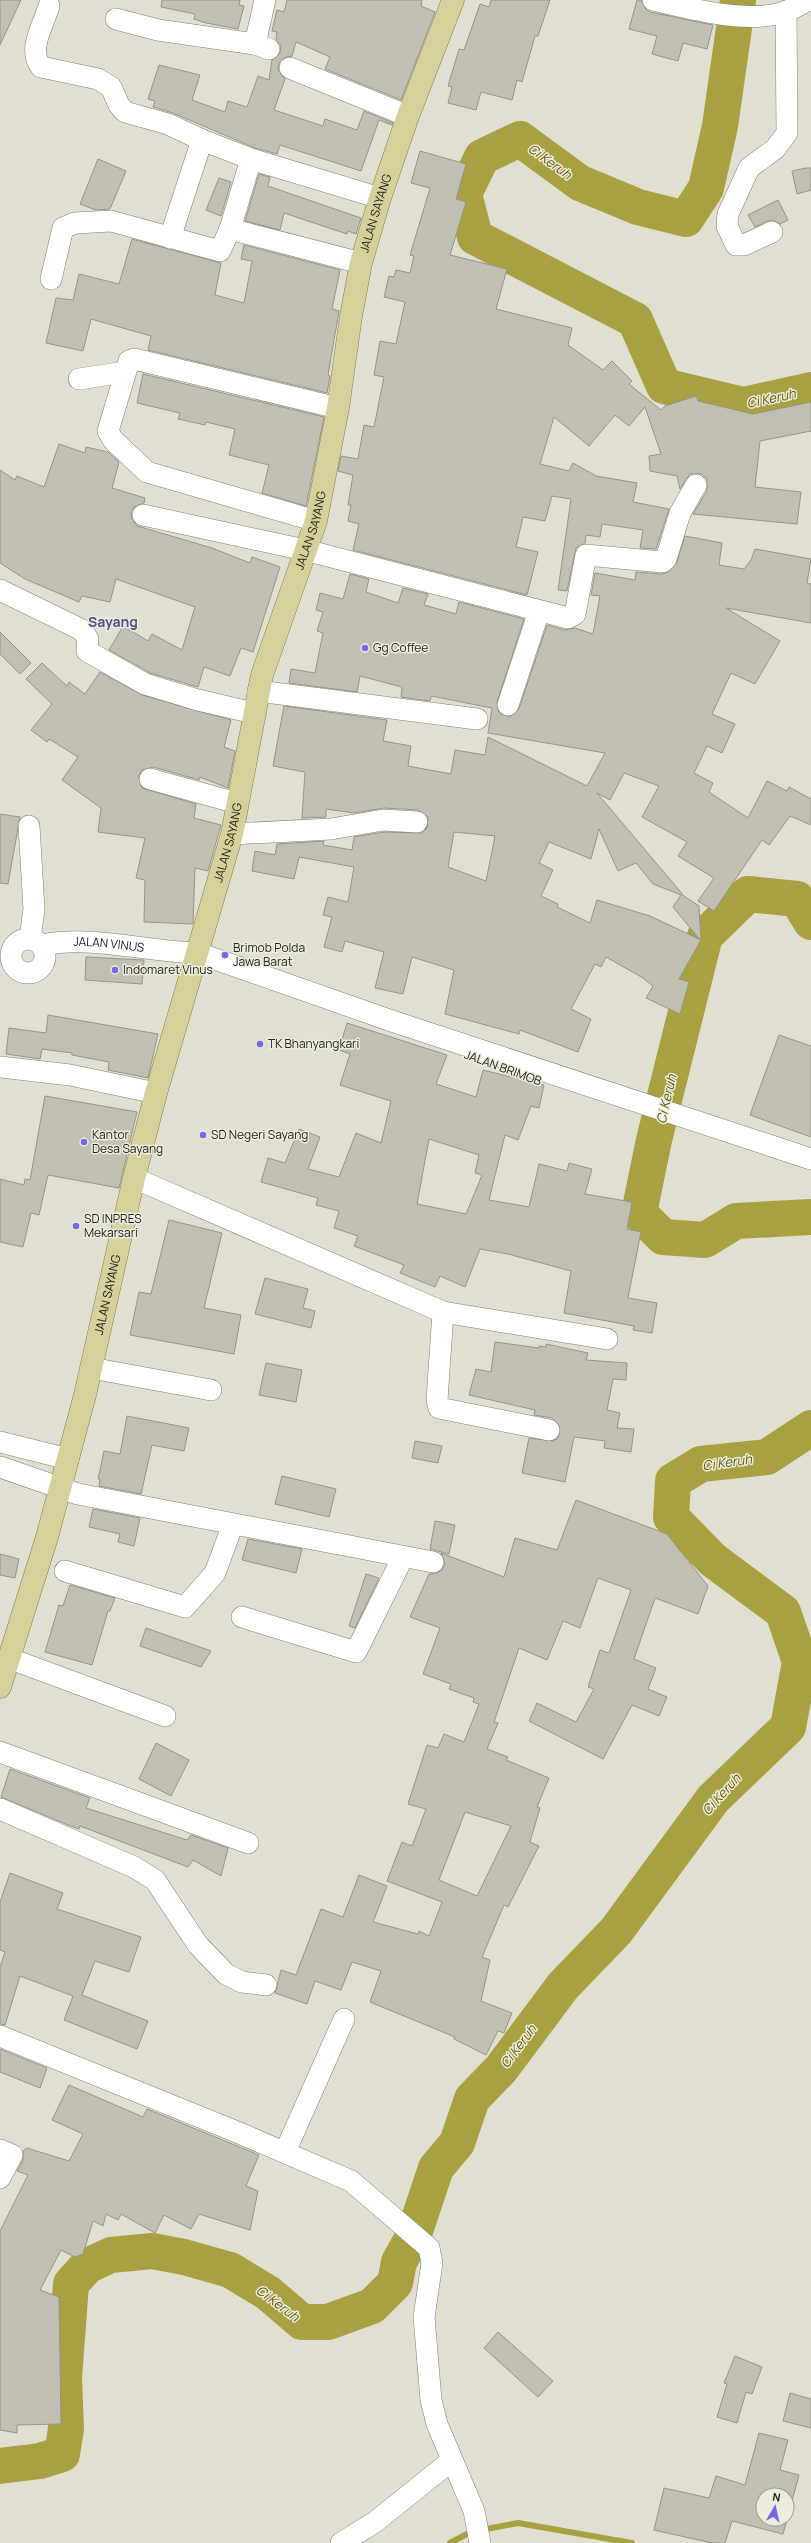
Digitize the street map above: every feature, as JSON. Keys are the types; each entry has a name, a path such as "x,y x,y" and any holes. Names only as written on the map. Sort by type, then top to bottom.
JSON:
{"main road":[{"name":"JALAN SAYANG","path":"0,1687 47,1537 91,1368 134,1178 156,1093 197,959 232,834 258,691 316,521 338,408 351,316 361,263 380,198 408,116 453,0"}],"street":[{"path":"116,19 158,30 262,47 265,0"},
{"path":"653,0 686,7 750,16 786,11 809,0"},
{"path":"49,6 35,52 37,62 41,67 98,79 111,88 119,105 125,112 168,124 202,140 251,159 380,198"},
{"path":"772,232 744,245 736,245 727,226 728,214 749,168 775,149 787,133 786,11"},
{"path":"290,68 408,116"},
{"path":"170,238 202,140"},
{"path":"51,279 63,228 75,223 111,221 220,251 230,229 251,159"},
{"path":"230,229 361,263"},
{"path":"316,521 141,469 113,440 108,431 125,372 129,361 134,359 338,408"},
{"path":"79,379 125,372"},
{"path":"143,515 305,550 568,618 575,614 584,558 588,554 662,562 666,559 680,513 696,485"},
{"path":"0,590 82,630 88,639 87,651 146,684 198,700 254,713"},
{"path":"508,705 539,611"},
{"path":"258,691 477,719"},
{"path":"150,779 237,803"},
{"path":"232,834 331,829 383,820 417,822"},
{"path":"29,826 36,942 45,958 42,964 32,972 19,970 14,966 5,953 17,942 36,942"},
{"name":"JALAN VINUS","path":"36,942 63,941 107,943 176,952 197,959"},
{"name":"JALAN BRIMOB","path":"197,959 259,988 423,1039 646,1112 811,1159"},
{"path":"0,1067 70,1075 156,1093"},
{"name":"JALAN BRIMOB","path":"674,1120 811,1171"},
{"path":"134,1178 443,1312 607,1339"},
{"path":"443,1312 437,1400 439,1408 549,1430"},
{"path":"91,1368 211,1390"},
{"path":"0,1442 68,1459"},
{"path":"0,1467 60,1486 78,1494 433,1562"},
{"path":"65,1571 185,1607 215,1573 233,1524"},
{"path":"242,1617 356,1652 403,1557"},
{"path":"8,1658 165,1716"},
{"path":"0,1752 107,1793 248,1843"},
{"path":"0,1809 134,1867 155,1880 198,1945 226,1974 242,1982 266,1985"},
{"path":"285,2152 344,2019"},
{"path":"0,2036 285,2152 351,2181 373,2198 392,2218 429,2248 432,2263 424,2317 431,2400 436,2424 474,2512 478,2538"},
{"path":"0,2150 12,2155 0,2178"},
{"path":"341,2543 375,2522 451,2461"}],"building":[{"path":"0,0 21,0 0,45"},
{"path":"162,0 240,0 239,5 244,6 238,29 206,23 194,19 195,14 161,7"},
{"path":"287,0 422,0 421,6 435,12 401,100 325,69 330,57 296,42 292,56 283,58 279,63 278,70 285,79 274,110 323,126 325,119 357,130 364,111 393,123 392,125 379,120 361,171 280,145 277,154 255,148 173,113 153,107 155,101 148,99 159,65 200,75 192,100 225,112 228,101 247,107 258,76 269,80 272,60 280,53 281,46 276,39 277,32 272,31 277,10 284,12"},
{"path":"491,0 550,0 538,36 535,36 522,82 517,80 512,100 481,92 476,110 448,103 452,87 448,86 459,49 464,50 480,4 489,7"},
{"path":"637,0 641,0 645,8 650,12 713,25 707,49 683,43 678,61 652,54 657,36 629,29"},
{"path":"420,151 466,164 456,199 466,202 450,255 507,269 496,309 572,328 568,345 603,370 612,361 632,381 629,384 661,410 665,406 696,396 698,401 753,414 811,402 811,431 760,441 755,487 801,492 797,524 693,514 707,491 707,479 702,474 690,474 680,489 677,476 650,471 649,456 661,454 645,407 629,426 615,415 589,446 554,417 540,464 569,471 573,463 596,476 637,483 633,502 669,509 656,549 640,548 643,530 602,524 600,537 586,535 585,543 576,548 567,591 558,590 571,499 552,496 545,521 523,517 516,547 538,552 527,595 353,550 359,524 348,521 351,505 348,505 353,475 338,471 341,456 358,459 364,425 374,427 384,377 374,375 380,341 396,344 405,302 384,297 389,276 394,277 396,270 410,273 414,256 410,255 430,188 411,183"},
{"path":"98,159 126,171 110,209 96,210 80,204"},
{"path":"811,168 811,190 797,194 792,171"},
{"path":"259,174 270,177 268,186 361,218 356,234 348,231 347,234 284,213 280,230 245,221"},
{"path":"219,178 231,182 221,216 206,210"},
{"path":"778,200 788,220 780,224 773,220 767,221 755,227 748,215"},
{"path":"132,239 221,263 215,295 244,303 252,261 241,259 244,245 340,270 332,309 339,311 328,375 330,376 327,393 148,350 151,336 91,319 83,351 46,343 56,298 73,300 79,274 119,284"},
{"path":"143,374 324,417 306,506 262,493 269,465 229,455 235,429 206,422 205,425 178,419 180,413 137,403"},
{"path":"59,444 85,453 86,447 108,452 119,462 112,488 145,498 144,503 134,507 131,512 132,519 137,526 212,548 250,563 252,557 280,567 253,652 241,648 230,676 204,667 198,687 150,673 109,650 123,626 148,641 152,634 182,650 195,607 116,579 110,602 82,596 79,602 25,579 0,563 0,470 15,480 17,476 44,487"},
{"path":"685,536 722,543 719,565 744,569 751,560 755,549 811,559 807,583 811,584 811,623 726,608 780,641 755,684 731,673 712,714 735,724 722,753 707,746 694,773 713,783 709,792 748,818 767,781 787,791 789,787 811,799 811,825 790,816 769,845 762,840 714,911 698,901 714,878 678,856 687,842 642,817 659,786 624,773 610,800 597,793 684,896 699,906 701,941 679,979 689,982 680,1014 646,998 653,986 643,978 606,957 601,967 595,964 571,1009 591,1019 578,1052 520,1030 519,1034 445,1014 454,970 412,957 403,994 375,988 384,952 345,941 342,952 324,947 332,917 323,915 328,897 348,902 354,867 299,857 294,879 252,871 255,851 275,855 277,844 324,841 323,845 352,850 354,837 384,832 422,833 427,828 428,817 418,810 384,808 354,813 326,809 326,817 302,818 305,772 273,766 284,706 387,720 383,741 411,746 408,766 451,774 455,750 485,755 488,737 587,786 605,753 488,733 492,708 431,696 430,701 401,697 402,687 360,676 357,692 289,683 291,669 315,673 323,633 317,631 323,612 316,610 320,593 343,599 350,574 369,579 366,592 398,603 403,588 428,594 424,605 456,614 459,602 524,619 497,702 499,713 510,717 519,709 547,625 565,630 575,628 593,634 600,596 591,595 595,573 635,580 636,572 661,574 669,572 677,562","holes":["599,829 618,871 636,863 653,884 681,895 673,907 700,939 650,916 597,900 590,923 557,907 558,904 541,896 553,870 539,863 549,842 591,859","454,832 495,836 486,881 448,867"]},
{"path":"0,632 31,663 20,674 0,654"},
{"path":"42,663 67,686 69,682 85,694 100,672 142,695 231,720 224,747 235,751 228,788 200,777 199,780 153,767 142,770 138,776 142,788 196,804 194,818 221,825 208,871 195,868 193,924 144,922 145,880 136,878 145,838 98,832 101,808 62,780 78,757 49,739 47,742 31,730 52,704 26,679"},
{"path":"0,814 20,817 8,884 0,883"},
{"name":"Indomaret Vinus","path":"86,957 144,960 142,984 85,980"},
{"path":"48,1015 158,1034 148,1078 108,1070 109,1062 72,1055 72,1053 42,1049 40,1059 6,1054 9,1028 46,1033"},
{"path":"347,1023 447,1055 436,1084 476,1097 483,1070 544,1085 539,1108 531,1106 518,1140 505,1135 489,1200 529,1207 539,1164 567,1171 569,1163 592,1169 585,1194 632,1202 627,1229 641,1232 628,1298 657,1303 652,1333 633,1330 634,1326 564,1313 571,1271 508,1254 480,1249 465,1287 440,1276 435,1287 400,1273 404,1265 354,1246 358,1236 334,1228 339,1211 316,1205 318,1198 261,1182 268,1158 285,1163 299,1129 320,1137 308,1169 339,1177 356,1133 381,1143 391,1101 340,1085 350,1054 339,1050","holes":["429,1139 479,1155 475,1173 482,1175 466,1214 417,1204"]},
{"path":"779,1035 811,1046 811,1137 750,1115"},
{"name":"Kantor Desa Sayang","path":"45,1096 137,1112 119,1188 48,1175 39,1215 31,1213 23,1247 0,1242 0,1179 24,1185 25,1179 30,1180"},
{"path":"169,1220 222,1233 204,1308 241,1315 234,1354 130,1335 139,1292 151,1294"},
{"path":"265,1278 308,1289 303,1308 315,1311 311,1328 255,1314"},
{"path":"495,1342 539,1348 539,1346 546,1347 546,1344 588,1353 586,1360 627,1363 626,1380 613,1379 607,1410 620,1413 617,1428 634,1429 631,1452 604,1448 605,1441 574,1437 565,1482 522,1473 529,1438 553,1441 558,1438 560,1427 552,1418 534,1415 535,1410 469,1395 476,1369 491,1372"},
{"path":"266,1363 302,1370 296,1402 259,1395"},
{"path":"127,1416 189,1428 184,1451 152,1445 141,1494 99,1486 100,1479 98,1479 104,1451 120,1454"},
{"path":"415,1441 442,1446 438,1463 412,1458"},
{"path":"282,1476 336,1489 329,1517 275,1504"},
{"path":"576,1500 667,1534 708,1586 698,1614 655,1598 634,1659 656,1668 648,1689 667,1697 659,1716 632,1705 603,1759 529,1721 537,1703 576,1722 594,1689 588,1687 600,1650 609,1653 631,1590 598,1578 580,1628 563,1621 547,1660 519,1648 494,1722 498,1723 487,1749 508,1757 506,1760 549,1778 537,1807 540,1808 530,1842 539,1846 508,1907 504,1905 482,1957 490,1960 481,2001 512,2013 504,2033 498,2031 486,2055 454,2039 455,2037 370,2002 381,1971 352,1962 341,1990 315,1981 307,2004 275,1993 281,1970 296,1975 321,1909 343,1917 359,1875 387,1886 373,1922 418,1934 419,1931 429,1936 442,1902 387,1881 402,1842 412,1846 426,1809 408,1804 427,1745 438,1748 444,1734 464,1742 479,1704 473,1702 474,1698 449,1689 451,1684 423,1674 440,1628 410,1617 429,1574 437,1573 442,1570 445,1564 441,1553 504,1577 515,1538 557,1550","holes":["465,1812 511,1826 477,1896 439,1880"]},
{"path":"93,1509 140,1518 134,1546 118,1542 120,1534 89,1527"},
{"path":"435,1521 455,1525 449,1554 430,1549"},
{"path":"248,1539 302,1549 296,1573 242,1560"},
{"path":"0,1554 19,1559 15,1578 0,1575"},
{"path":"366,1574 379,1578 355,1628 349,1626"},
{"path":"70,1585 115,1598 110,1611 108,1611 92,1665 45,1652 59,1605 63,1606"},
{"path":"146,1628 211,1651 201,1667 140,1646"},
{"path":"156,1743 189,1760 171,1796 139,1779"},
{"path":"10,1769 90,1798 86,1808 187,1840 191,1835 228,1848 221,1876 193,1860 188,1867 80,1826 79,1829 68,1825 1,1797"},
{"path":"10,1873 63,1893 57,1909 141,1937 129,1972 95,1961 82,1995 148,2021 137,2049 64,2020 73,1996 20,1976 5,2025 0,2024 0,1967 5,1952 0,1950 0,1902"},
{"path":"0,2049 47,2068 40,2088 0,2072"},
{"path":"69,2085 143,2117 147,2109 259,2155 246,2186 258,2191 250,2230 199,2214 191,2229 164,2215 155,2233 121,2214 118,2220 106,2214 103,2226 93,2221 83,2254 75,2257 61,2250 40,2290 59,2297 61,2424 17,2425 17,2433 0,2430 0,2231 28,2175 17,2171 23,2160 23,2151 27,2148 69,2161 83,2134 52,2120"},
{"path":"498,2332 553,2381 538,2397 484,2348"},
{"path":"735,2356 762,2367 752,2394 746,2392 737,2423 717,2417 727,2384 724,2383"},
{"path":"790,2393 811,2399 811,2428 783,2421"},
{"path":"759,2433 788,2440 780,2470 799,2475 795,2490 795,2487 755,2487 755,2527 732,2521 725,2543 712,2543 654,2530 664,2488 709,2498 716,2476 745,2485"},
{"path":"756,2527 785,2527 783,2534"}],"waterway":[{"name":"Ci Keruh","path":"738,0 720,126 706,188 686,219 638,207 580,183 520,139 482,157 464,194 475,237 635,320 664,386 743,405 811,390"},
{"name":"Ci Keruh","path":"811,922 797,899 748,894 705,936 654,1140 639,1213 663,1237 705,1240 736,1221 811,1217"},
{"name":"Ci Keruh","path":"0,2466 40,2461 62,2454 66,2429 64,2378 71,2284 87,2266 111,2255 152,2251 184,2257 230,2270 268,2293 302,2322 328,2322 372,2306 395,2283 399,2262 413,2237 436,2168 457,2143 472,2099 501,2069 563,1986 616,1931 713,1799 788,1727 800,1662 783,1612 713,1560 671,1517 673,1481 701,1464 767,1457 811,1428"},
{"path":"450,2543 471,2532 518,2523 632,2543"}],"place":[{"name":"Gg Coffee","path":"365,648"},
{"name":"Brimob Polda Jawa Barat","path":"225,955"},
{"name":"Indomaret Vinus","path":"115,970"},
{"name":"TK Bhanyangkari","path":"260,1044"},
{"name":"SD Negeri Sayang","path":"203,1135"},
{"name":"Kantor Desa Sayang","path":"84,1142"},
{"name":"SD INPRES Mekarsari","path":"76,1226"}],"district":[{"name":"Sayang","path":"113,622"}]}
